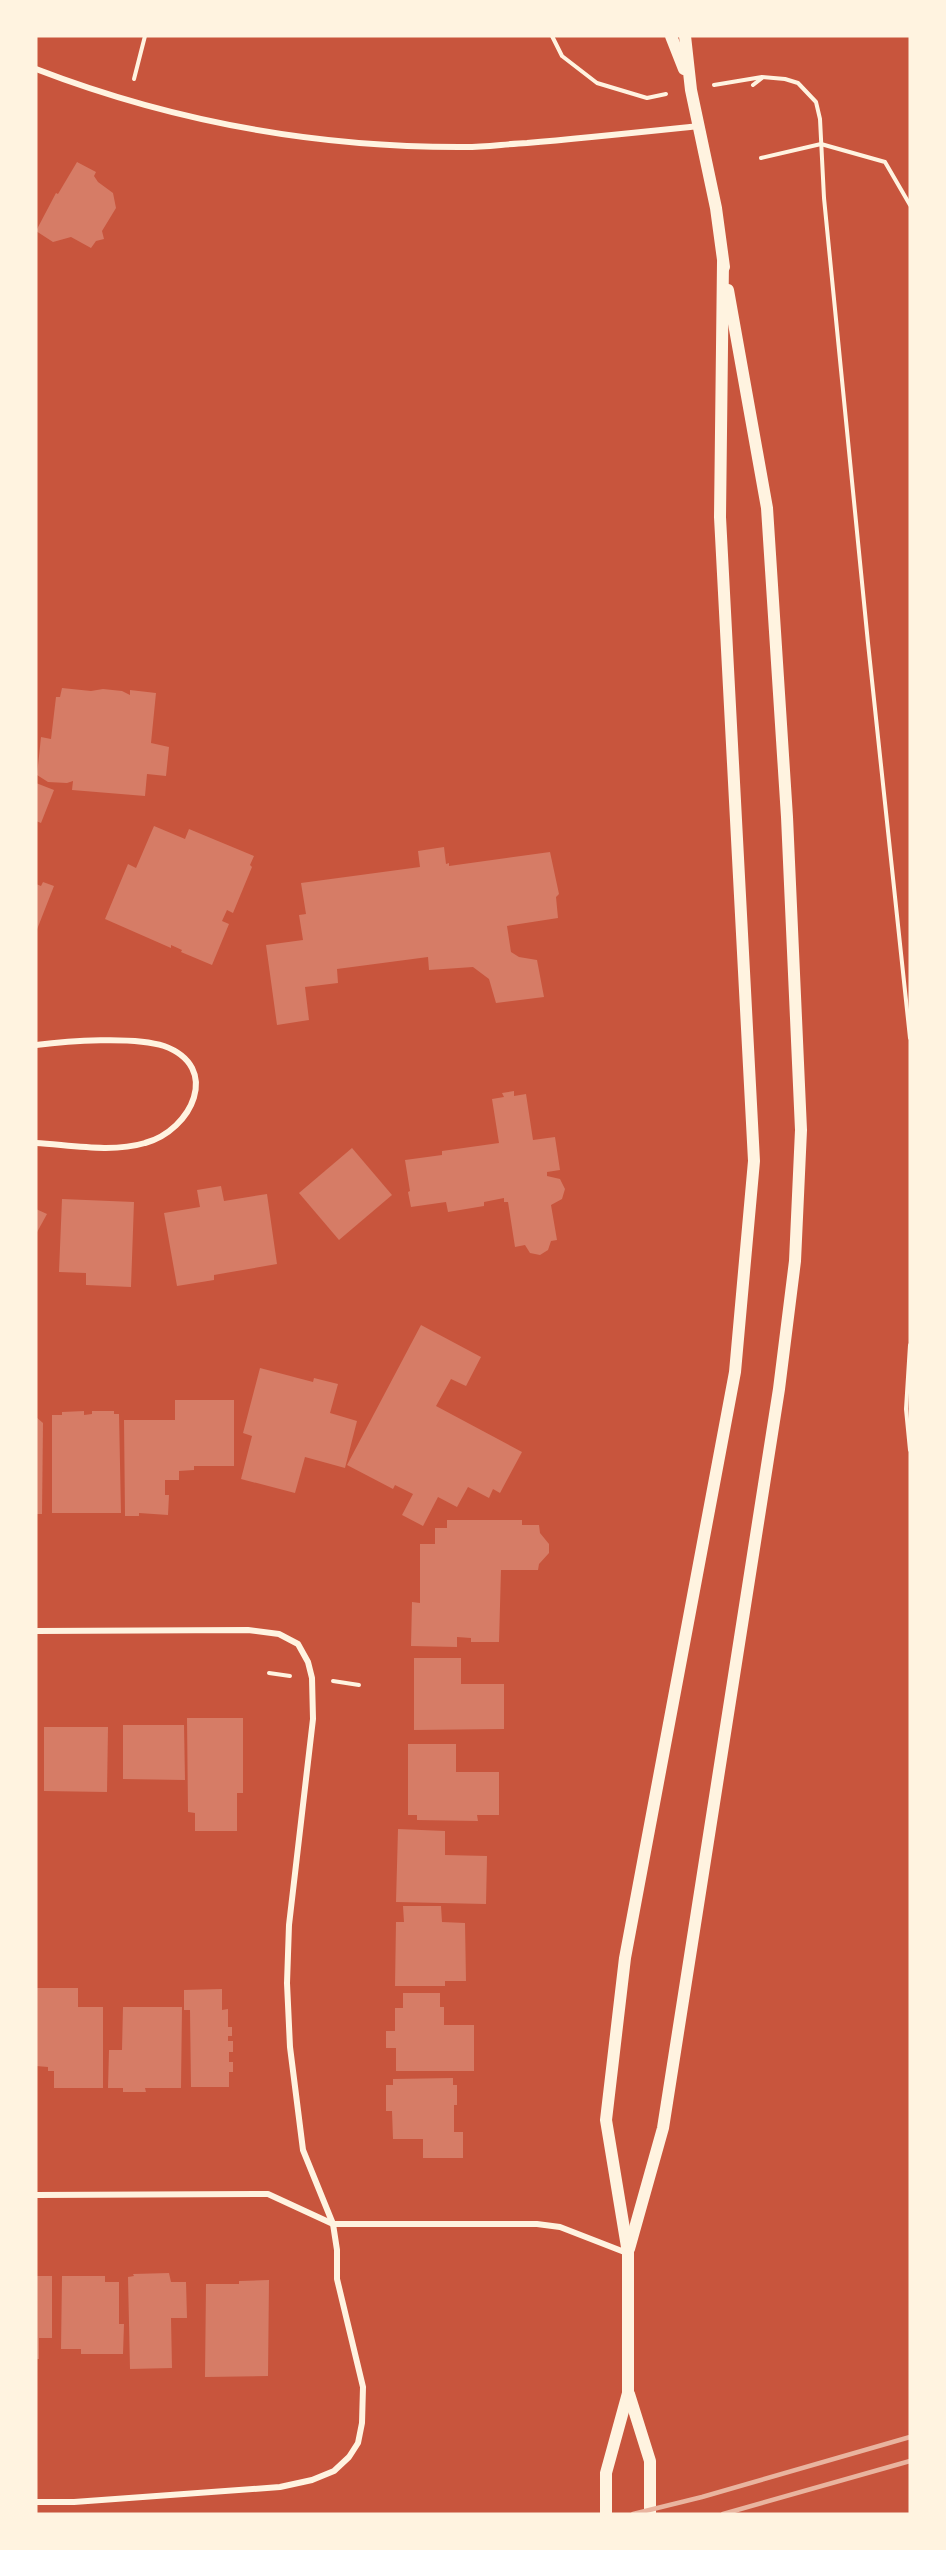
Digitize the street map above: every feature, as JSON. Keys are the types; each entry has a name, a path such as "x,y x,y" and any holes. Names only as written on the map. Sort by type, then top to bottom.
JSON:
{"main road":[{"path":"671,36 691,90"},
{"path":"628,2253 663,2128 779,1389 795,1261 801,1130 787,817 767,508 723,262 716,208 691,90 685,36"},
{"path":"606,2514 606,2473 628,2393 628,2253 606,2120 625,1958 735,1372 754,1161 720,517 723,262"},
{"path":"628,2393 650,2461 650,2514"}],"street":[{"path":"36,69 114,97 223,124 335,141 460,147 588,138 699,126"},
{"path":"36,1045 76,1040 163,1046 183,1056 193,1072 197,1087 193,1105 186,1117 163,1136 145,1144 116,1147 36,1143"},
{"path":"36,1631 248,1630 279,1634 298,1644 308,1662 312,1678 313,1719 289,1925 287,1983 290,2047 303,2150 333,2224 337,2250 337,2279 363,2387 362,2423 358,2443 349,2457 334,2471 312,2480 280,2487 74,2502 36,2502"},
{"path":"36,2195 267,2194 333,2224 537,2224 560,2227 628,2253"}],"path":[{"path":"133,80 145,36"},
{"path":"552,36 562,56 597,83 647,98"},
{"path":"753,85 762,77"},
{"path":"747,80 762,77 785,79 798,83 816,102 868,643 910,1038"},
{"path":"761,158 821,144 885,162 910,205"},
{"path":"910,1345 906,1409 910,1450"}],"building":[{"path":"77,162 96,172 94,176 98,182 113,193 116,208 102,231 104,239 96,241 91,248 71,237 53,242 36,231 56,193 58,194"},
{"path":"62,688 91,691 103,689 122,691 130,695 130,690 156,693 151,743 169,747 166,776 147,774 145,796 72,790 73,781 48,782 37,775 41,737 51,739 56,697 60,697"},
{"path":"36,783 54,790 41,823 36,821"},
{"path":"154,826 185,839 189,829 254,856 250,865 252,867 233,913 227,910 222,921 229,924 212,965 181,952 182,950 171,945 171,948 105,919 128,864 136,868"},
{"path":"444,847 446,864 449,863 449,866 550,852 559,894 556,897 558,918 507,926 511,952 519,957 537,960 544,997 496,1003 489,979 473,967 429,970 428,957 337,969 338,983 305,987 309,1020 277,1025 266,945 303,940 299,915 306,914 301,883 420,867 418,851"},
{"path":"43,882 54,886 36,932 36,884 41,886"},
{"path":"514,1091 514,1096 526,1094 533,1140 555,1137 560,1170 547,1172 547,1176 560,1179 565,1189 562,1199 551,1205 557,1240 551,1241 548,1250 540,1255 530,1253 525,1245 515,1247 508,1202 504,1202 504,1198 484,1202 484,1206 448,1212 446,1202 411,1207 408,1192 410,1191 405,1160 442,1155 442,1151 499,1143 492,1099 504,1097 502,1093"},
{"path":"352,1148 392,1195 339,1240 299,1193"},
{"path":"221,1186 224,1201 267,1194 277,1264 214,1275 214,1280 177,1286 164,1213 200,1207 197,1190"},
{"path":"62,1199 134,1202 131,1287 86,1285 86,1273 59,1272"},
{"path":"36,1209 47,1214 36,1234"},
{"path":"421,1325 481,1357 466,1386 451,1379 436,1406 522,1452 500,1493 493,1489 489,1498 468,1487 457,1507 438,1497 423,1526 402,1515 413,1494 395,1485 393,1489 347,1465"},
{"path":"260,1368 313,1382 314,1378 338,1384 330,1413 357,1421 345,1468 305,1457 295,1493 241,1479 252,1436 243,1433"},
{"path":"175,1400 234,1400 234,1466 194,1466 194,1470 179,1471 179,1480 165,1480 165,1495 169,1495 168,1515 139,1513 139,1516 125,1516 124,1420 175,1420"},
{"path":"84,1411 84,1415 92,1414 92,1411 114,1411 114,1414 119,1414 121,1513 52,1513 52,1415"},
{"path":"36,1417 43,1423 42,1514 36,1514"},
{"path":"447,1520 522,1520 522,1525 539,1525 540,1533 549,1544 549,1553 539,1564 538,1570 501,1570 499,1642 471,1642 471,1638 457,1637 457,1647 411,1646 412,1602 420,1603 420,1544 435,1544 435,1528 447,1528"},
{"path":"414,1658 461,1658 461,1684 504,1684 504,1729 414,1730"},
{"path":"187,1718 243,1718 243,1793 237,1793 237,1831 195,1831 195,1813 188,1812"},
{"path":"123,1725 184,1725 185,1780 123,1779"},
{"path":"44,1727 108,1727 107,1792 44,1791"},
{"path":"408,1744 456,1744 456,1772 499,1772 499,1815 477,1815 478,1821 417,1820 417,1815 408,1815"},
{"path":"398,1829 445,1831 445,1855 487,1856 486,1904 396,1902"},
{"path":"403,1906 441,1906 442,1922 465,1923 466,1981 445,1981 445,1986 395,1986 396,1922 404,1922"},
{"path":"37,1988 78,1988 78,2007 103,2007 103,2088 54,2088 54,2071 48,2071 48,2067 36,2066"},
{"path":"222,1989 222,2010 228,2009 228,2027 232,2027 232,2036 228,2036 228,2041 233,2041 233,2052 229,2052 229,2062 233,2062 233,2072 229,2072 229,2087 191,2087 190,2010 184,2010 184,1990"},
{"path":"403,1993 440,1993 440,2007 444,2007 444,2025 474,2025 474,2071 396,2071 396,2048 386,2048 386,2031 395,2031 395,2008 403,2008"},
{"path":"123,2007 182,2007 181,2088 145,2088 146,2092 123,2092 123,2088 108,2088 109,2050 122,2050"},
{"path":"453,2078 453,2085 457,2085 454,2132 463,2132 463,2158 423,2158 423,2139 393,2139 392,2111 386,2111 386,2085 393,2085 393,2079"},
{"path":"169,2273 171,2282 186,2282 187,2318 171,2318 172,2368 130,2369 128,2277 134,2276 133,2274"},
{"path":"36,2276 52,2276 52,2338 39,2338 39,2359 36,2359"},
{"path":"62,2276 105,2276 105,2282 119,2282 119,2324 124,2324 123,2354 81,2354 81,2349 61,2349"},
{"path":"269,2280 268,2376 205,2377 206,2284 239,2284 239,2281"}],"railway":[{"path":"633,2514 702,2497 910,2437"},
{"path":"723,2514 910,2461"}]}
